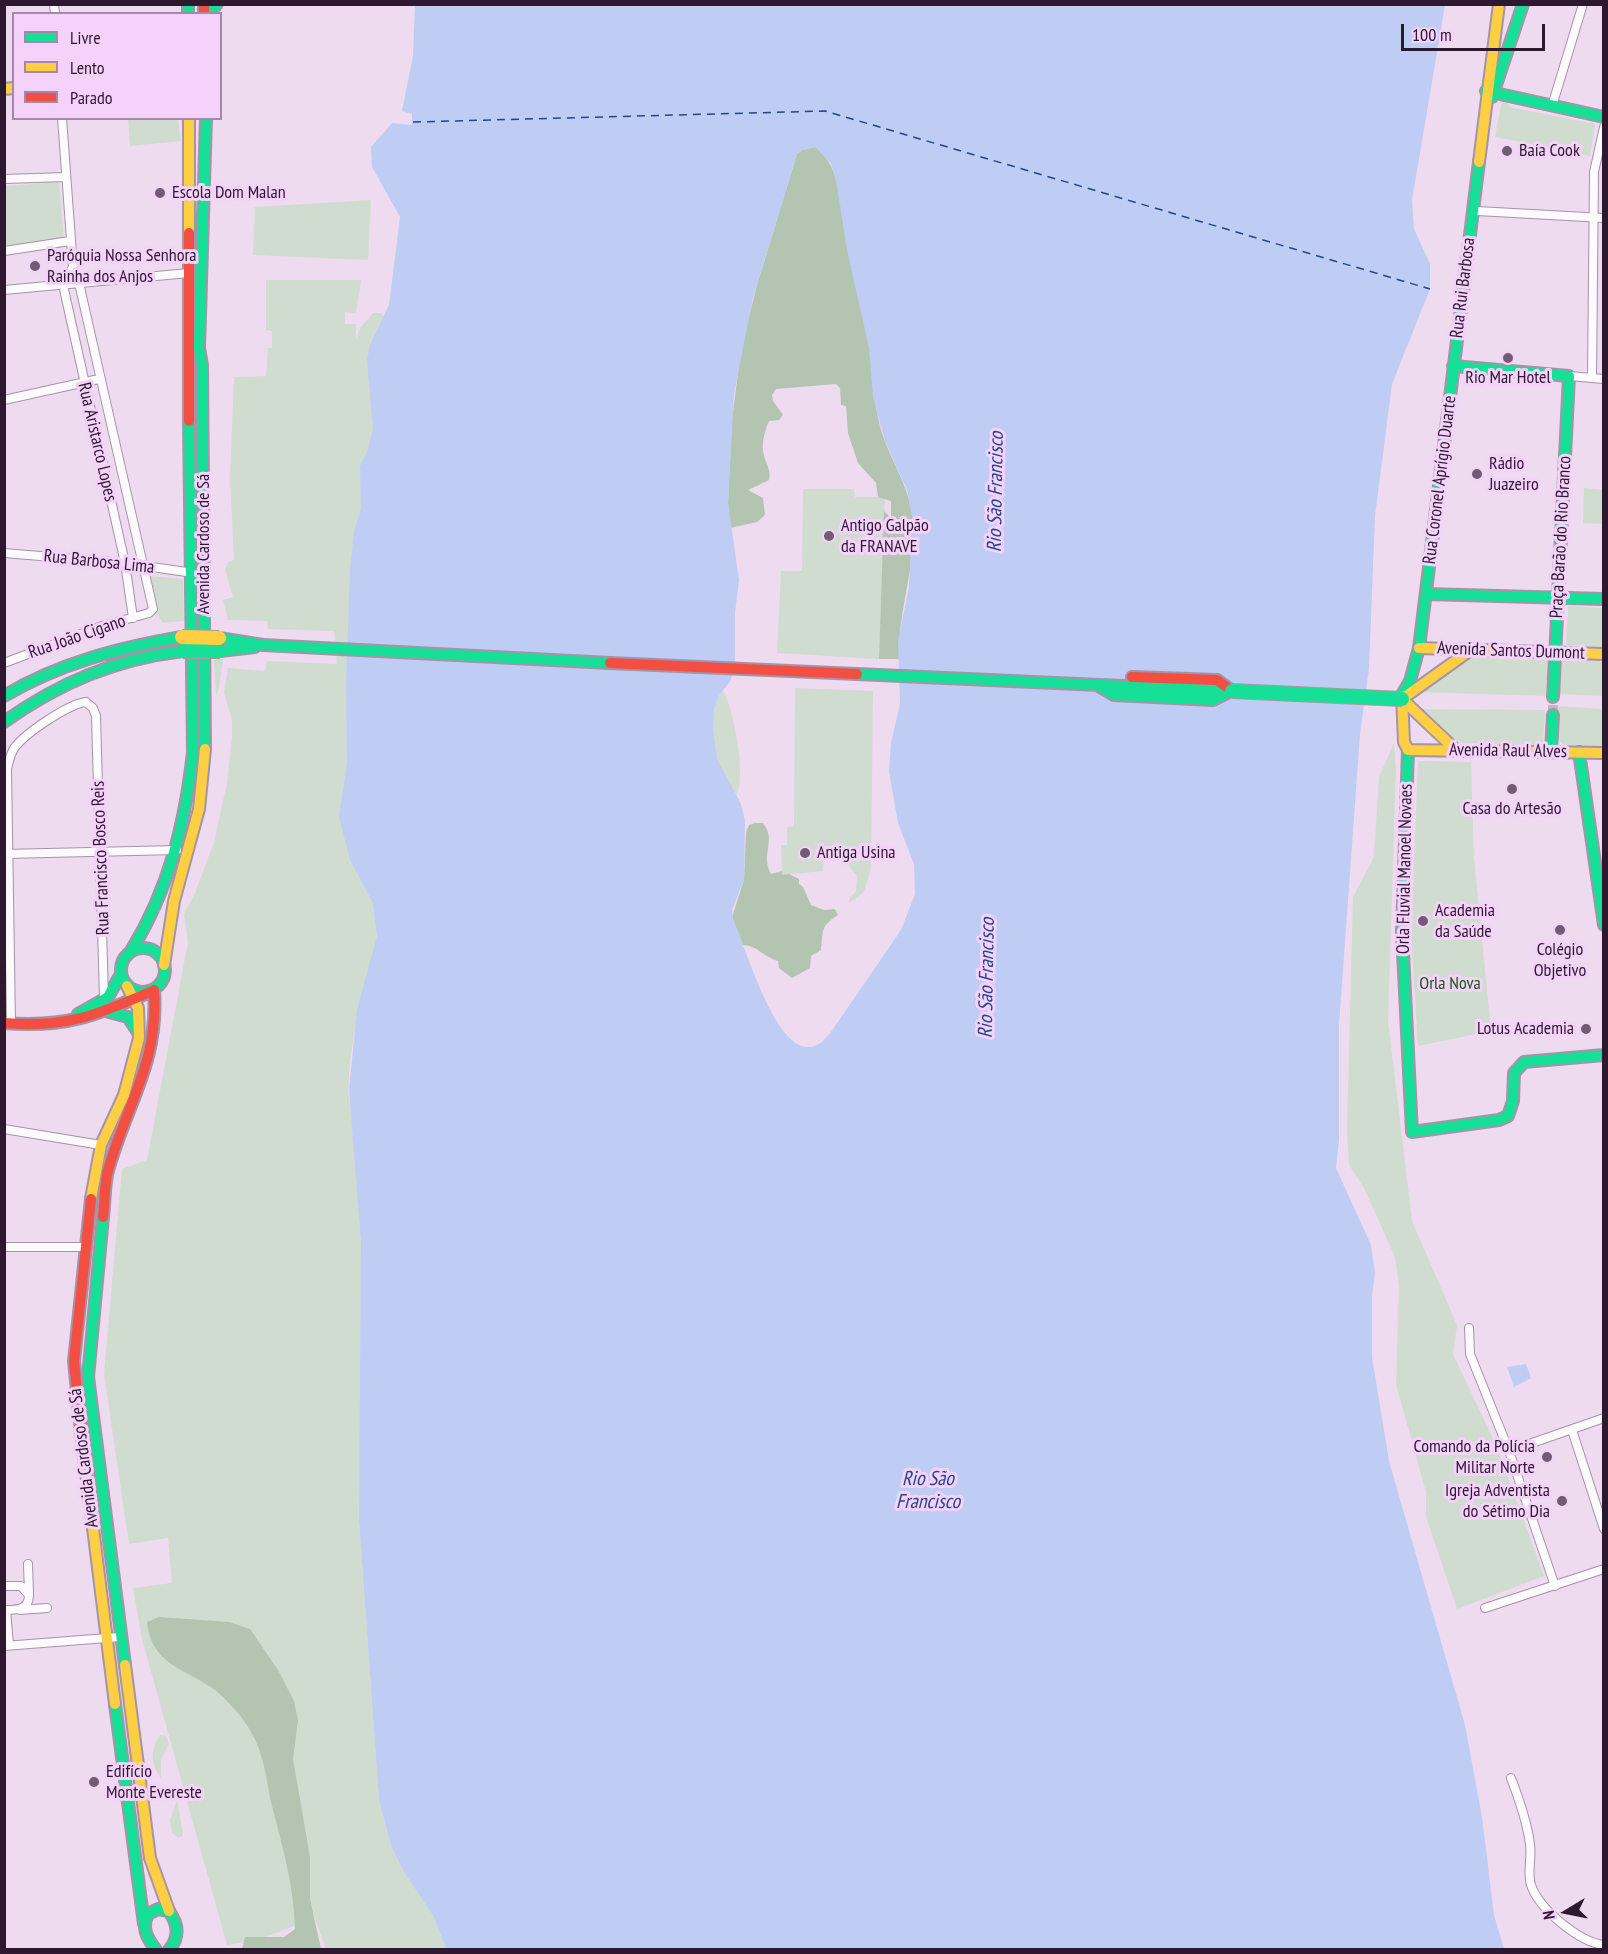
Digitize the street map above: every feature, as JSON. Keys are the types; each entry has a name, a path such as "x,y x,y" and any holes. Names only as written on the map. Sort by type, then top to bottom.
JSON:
{"main road":[{"path":"1490,92 1499,4"},
{"path":"1490,92 1523,4"},
{"path":"1490,92 1604,117"},
{"name":"Rua Rui Barbosa","path":"1453,366 1475,211 1486,108 1490,92"},
{"name":"Avenida Cardoso de Sá","path":"131,951 156,905 178,850 188,806 193,752 193,573 189,423 189,120"},
{"name":"Avenida Cardoso de Sá","path":"164,965 174,901 200,809 205,750 202,364 199,348 206,120"},
{"path":"1453,366 1569,376"},
{"name":"Rua Coronel Aprígio Duarte","path":"1402,696 1410,681 1419,648 1453,366"},
{"name":"Praça Barão do Rio Branco","path":"1553,697 1569,376"},
{"path":"1426,594 1604,599"},
{"path":"4,722 58,686 94,669 182,644"},
{"path":"4,696 74,660 124,646 182,644 240,650 263,645 532,660 1096,684 1116,676 1217,680 1232,691"},
{"name":"Avenida Santos Dumont","path":"1419,648 1604,654"},
{"path":"1096,684 1114,695 1213,700 1232,691 1402,696 1472,649"},
{"path":"1402,696 1453,749"},
{"name":"Orla Fluvial Manoel Novaes","path":"1402,696 1404,742 1410,750 1402,932 1412,1132 1499,1120 1508,1116 1513,1101 1514,1073 1524,1062 1604,1055"},
{"path":"4,727 17,713"},
{"path":"1551,752 1553,715"},
{"name":"Avenida Raul Alves","path":"1410,750 1604,753"},
{"path":"1579,752 1604,925"},
{"path":"8,1019 51,1026 72,1023 105,1006 134,999 152,991 164,979 164,965 157,953 151,950 131,951 123,961 124,980 105,1006"},
{"path":"124,980 138,992 152,991"},
{"name":"Avenida Cardoso de Sá","path":"124,980 139,1014 139,1034 134,1063 124,1095 101,1145 93,1176 74,1361 75,1384 150,1858 158,1885 177,1925 174,1946"},
{"name":"Avenida Cardoso de Sá","path":"152,991 156,1021 148,1062 108,1169 88,1358 89,1396 144,1924 146,1936 156,1950"},
{"path":"105,1006 130,1017 139,1034"},
{"path":"144,1924 148,1914 153,1911 169,1911"}],"street":[{"path":"1552,106 1583,4"},
{"name":"Rua Aristarco Lopes","path":"62,120 73,267 79,283 99,379 145,567 153,609 149,614"},
{"path":"1592,378 1599,218 1594,172 1604,128"},
{"path":"4,179 66,177"},
{"path":"1475,211 1599,218"},
{"path":"4,251 70,241"},
{"path":"63,285 73,267"},
{"path":"4,290 189,273"},
{"name":"Rua Aristarco Lopes","path":"63,285 125,563 134,618"},
{"path":"1569,376 1604,379"},
{"path":"4,400 99,379"},
{"name":"Rua Barbosa Lima","path":"4,554 125,563 193,573"},
{"name":"Rua João Cigano","path":"4,663 102,626 149,614"},
{"name":"Rua Francisco Bosco Reis","path":"6,854 7,769 10,754 17,745 75,705 88,703 96,716 105,1006"},
{"path":"8,1019 6,854 178,850"},
{"path":"4,1129 101,1145"},
{"path":"4,1247 86,1247"},
{"path":"1469,1328 1470,1354 1509,1451 1555,1586"},
{"path":"1509,1451 1604,1418"},
{"path":"1572,1430 1604,1528"},
{"path":"18,1610 26,1606 29,1595 28,1564"},
{"path":"1485,1608 1604,1569"},
{"path":"4,1586 21,1586 29,1595"},
{"path":"47,1608 5,1610 7,1645 114,1638"},
{"path":"1510,1778 1530,1846 1530,1879 1535,1892 1569,1930 1604,1945"}],"green space":[{"path":"1502,100 1507,101 1510,107 1595,124 1590,156 1495,137"},
{"path":"128,120 178,120 181,141 130,146"},
{"path":"815,147 831,166 840,195 848,252 869,345 880,426 910,503 912,515 912,551 901,623 899,659 879,659 884,511 891,518 891,501 878,497 876,483 858,463 848,433 846,406 841,405 840,388 836,384 776,389 772,395 773,401 783,415 779,420 769,421 764,436 763,451 769,480 748,490 763,498 765,515 757,522 730,528 728,503 732,420 741,349 757,285 797,154 802,150"},
{"path":"59,182 64,239 5,246 5,186"},
{"path":"371,200 368,260 253,255 255,207"},
{"path":"266,280 361,280 356,313 345,312 345,324 356,324 356,340 360,328 373,313 381,313 388,320 377,936 354,1033 349,1085 350,1109 356,1130 367,1144 359,1519 379,1800 391,1846 404,1872 434,1917 446,1949 326,1949 314,1915 272,1934 227,1945 142,1639 133,1588 172,1583 168,1538 129,1544 104,1374 122,1169 147,1160 188,942 184,914 195,893 214,842 227,783 232,738 232,720 224,693 228,668 265,671 267,661 337,664 334,631 268,629 267,621 228,620 223,600 233,597 225,570 228,562 234,560 230,477 234,377 266,376 268,348 272,348 272,331 266,330"},
{"path":"1584,488 1603,490 1603,524 1583,523"},
{"path":"803,489 854,489 855,497 885,497 879,659 777,653 781,571 802,571"},
{"path":"149,576 183,579 184,621 163,623 155,612"},
{"path":"1568,606 1603,608 1603,647 1566,645"},
{"path":"1471,654 1548,656 1546,696 1419,692"},
{"path":"1603,658 1603,696 1559,694 1559,667 1564,659"},
{"path":"214,659 223,659 216,696"},
{"path":"795,688 873,691 871,869 864,892 849,903 850,897 856,892 857,876 845,862 843,854 833,848 824,851 823,871 782,875 781,845 787,845 787,827 794,826"},
{"path":"723,691 735,728 740,760 739,787 736,796 720,766 714,744 714,709"},
{"path":"1556,706 1603,709 1603,748 1578,748 1563,744 1557,732"},
{"path":"1417,709 1545,710 1543,745 1460,743"},
{"path":"1394,743 1396,769 1388,1020 1412,1221 1457,1325 1453,1354 1496,1445 1544,1576 1457,1609 1426,1517 1426,1492 1396,1384 1399,1286 1395,1257 1364,1188 1349,1165 1347,1129 1353,897 1374,857 1379,777"},
{"name":"Orla Nova","path":"1418,761 1471,762 1474,858 1491,1031 1418,1046 1411,935"},
{"path":"763,823 769,835 767,860 771,874 782,871 782,875 789,874 799,879 799,884 803,887 811,905 824,910 835,909 838,915 828,922 824,929 821,950 811,956 810,968 792,978 779,968 778,961 752,947 743,945 732,917 744,880 746,832 749,825"},
{"path":"159,1617 229,1622 250,1629 278,1670 294,1701 298,1720 293,1759 310,1857 310,1899 321,1949 242,1949 245,1937 284,1937 295,1929 290,1881 264,1766 251,1732 230,1704 215,1690 172,1664 155,1648 147,1622"},
{"path":"160,1735 166,1736 169,1743 161,1760 161,1778 153,1762 154,1746"},
{"path":"177,1800 183,1835 179,1838 172,1833 170,1820"}],"water":[{"name":"Rio São Francisco","path":"415,5 1445,5 1412,200 1414,229 1430,264 1430,289 1392,384 1375,516 1369,668 1360,734 1339,1025 1339,1140 1336,1168 1371,1245 1375,1273 1372,1296 1372,1357 1389,1461 1465,1725 1482,1817 1494,1915 1504,1949 446,1949 434,1917 404,1872 391,1846 379,1800 359,1519 361,1241 349,1090 357,1010 377,936 373,903 350,860 339,817 347,763 346,685 350,570 354,531 361,509 360,466 368,450 373,429 367,361 370,345 389,305 400,217 372,167 371,147 392,123 412,125 412,114 402,111 413,56","holes":["815,147 831,163 836,180 847,250 869,348 873,397 885,441 907,490 912,517 909,587 898,641 900,704 891,743 889,771 898,823 914,864 915,894 901,930 831,1032 819,1044 809,1047 796,1043 784,1032 773,1015 733,920 732,910 744,880 745,821 741,804 717,759 713,730 714,709 719,696 731,680 735,663 735,613 739,580 728,503 734,394 753,298 797,154 802,150"]},
{"path":"1526,1364 1531,1378 1514,1387 1507,1367"}],"ferry route":[{"path":"413,122 825,111 1430,289"}],"tunnel":[{"path":"1553,697 1553,715"}],"traffic: fast":[{"path":"188,4 188,12"},
{"path":"210,12 217,4"},
{"path":"1492,97 1523,4"},
{"path":"1486,91 1604,117"},
{"path":"205,749 202,365 199,348 206,120"},
{"path":"1403,693 1410,681 1419,648 1479,162"},
{"path":"1453,366 1569,376 1553,697"},
{"path":"131,951 156,904 173,855 185,805 193,752 189,421"},
{"path":"1426,594 1604,599"},
{"path":"4,696 46,674 90,658 182,637"},
{"path":"219,638 263,645 610,663"},
{"path":"220,651 255,647"},
{"path":"4,722 46,696 89,675 134,660 183,651"},
{"path":"183,651 220,651"},
{"path":"857,674 1232,691"},
{"path":"1097,685 1114,695 1213,700 1229,692"},
{"path":"1232,691 1402,699"},
{"path":"1551,752 1553,715"},
{"path":"1408,750 1402,932 1412,1132 1499,1120 1508,1116 1513,1101 1514,1073 1524,1062 1604,1055"},
{"path":"1579,752 1604,925"},
{"path":"143,948 159,954 165,970 159,986 143,992 127,986 121,970 127,954 143,948"},
{"path":"78,1014 108,997 121,974"},
{"path":"109,1012 128,1017 139,1034"},
{"path":"103,1217 88,1377 125,1665"},
{"path":"115,1704 144,1924"},
{"path":"156,1950 148,1937 145,1924 148,1914 158,1909 169,1911 176,1926 175,1940 169,1950"}],"traffic: slow":[{"path":"1479,162 1499,4"},
{"path":"4,89 12,88"},
{"path":"189,120 189,233"},
{"path":"182,637 219,638"},
{"path":"1419,648 1604,654"},
{"path":"1457,751 1402,699 1472,649"},
{"path":"1402,696 1404,742 1408,750 1604,753"},
{"path":"164,965 174,901 199,809 205,749"},
{"path":"91,1199 101,1145 124,1095 139,1038 138,1008 127,986"},
{"path":"81,1432 115,1704"},
{"path":"125,1665 150,1858 169,1911"}],"traffic: jam":[{"path":"204,4 204,12"},
{"path":"189,233 189,421"},
{"path":"610,663 857,674"},
{"path":"1132,677 1217,680 1232,691"},
{"path":"103,1217 107,1173 140,1081 152,1038 154,990"},
{"path":"4,1023 63,1022 96,1014 150,992"},
{"path":"81,1432 74,1361 91,1199"}],"place":[{"name":"Baía Cook","path":"1507,151"},
{"name":"Escola Dom Malan","path":"160,193"},
{"name":"Paróquia Nossa Senhora Rainha dos Anjos","path":"35,266"},
{"name":"Rio Mar Hotel","path":"1508,358"},
{"name":"Rádio Juazeiro","path":"1477,474"},
{"name":"Antigo Galpão da FRANAVE","path":"829,536"},
{"name":"Casa do Artesão","path":"1512,789"},
{"name":"Antiga Usina","path":"805,853"},
{"name":"Academia da Saúde","path":"1423,921"},
{"name":"Colégio Objetivo","path":"1560,930"},
{"name":"Lotus Academia","path":"1586,1029"},
{"name":"Comando da Polícia Militar Norte","path":"1547,1457"},
{"name":"Igreja Adventista do Sétimo Dia","path":"1562,1501"},
{"name":"Edifício Monte Evereste","path":"94,1782"}]}
